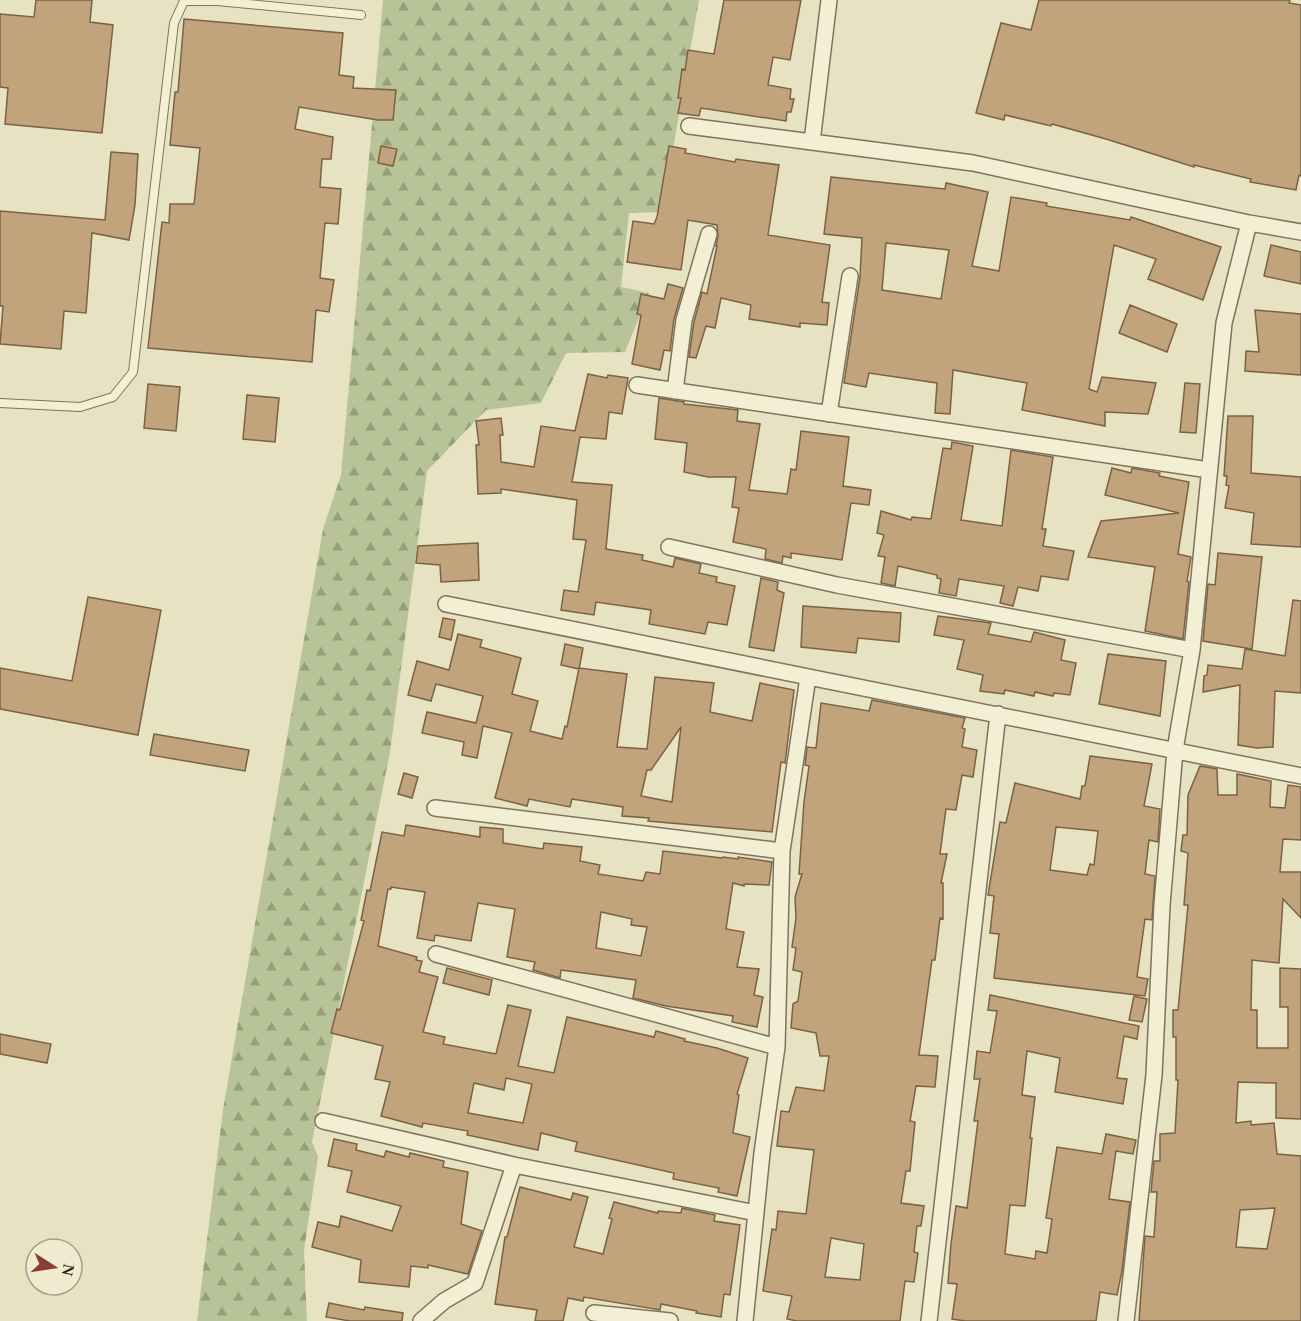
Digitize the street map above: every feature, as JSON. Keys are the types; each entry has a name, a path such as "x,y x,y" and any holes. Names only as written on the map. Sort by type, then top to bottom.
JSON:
{"street":[{"path":"812,142 830,0"},
{"path":"689,126 973,163 1249,223 1301,232"},
{"path":"1126,1321 1154,1076 1162,905 1175,750 1192,650 1224,323 1249,223"},
{"path":"675,391 684,320 709,234"},
{"path":"829,414 850,276"},
{"path":"637,385 1209,470"},
{"path":"669,547 837,585 1192,650"},
{"path":"446,604 1301,776"},
{"path":"745,1321 762,1153 777,1047 782,850 808,677"},
{"path":"929,1321 998,714"},
{"path":"435,808 782,850"},
{"path":"436,954 777,1047"},
{"path":"323,1121 514,1165 756,1213"},
{"path":"421,1321 444,1301 475,1283 514,1165"},
{"path":"594,1313 670,1321"}],"lane":[{"path":"0,403 80,406 113,397 133,372 174,23 184,1 217,1 361,15"}],"green space":[{"path":"383,0 699,0 662,212 629,213 621,287 649,293 625,352 566,353 541,403 486,410 427,471 390,752 312,1142 318,1156 304,1251 307,1321 197,1321 223,1110 323,529 341,475"}],"building":[{"path":"36,0 92,0 90,22 113,25 102,133 5,124 8,88 0,87 0,14 34,17"},
{"path":"724,0 801,0 790,60 773,57 768,85 791,89 790,99 794,99 791,112 787,112 786,121 701,108 699,116 678,113 682,69 685,70 688,50 714,54"},
{"path":"1039,0 1290,0 1289,3 1301,5 1301,176 1299,175 1296,190 1250,182 1251,179 1194,165 1194,167 1052,124 1051,126 1005,115 1004,120 976,113 1001,23 1031,30"},
{"path":"184,19 343,33 339,75 354,77 353,88 396,90 393,120 378,120 299,107 295,129 333,137 331,159 322,159 320,187 341,189 338,224 325,223 320,278 334,280 329,312 316,310 312,362 148,348 162,222 169,223 170,204 194,204 200,148 170,145 175,92 178,92"},
{"path":"381,146 397,149 393,166 378,163"},
{"path":"669,146 686,149 685,153 735,162 736,159 779,165 768,235 830,245 822,302 829,303 827,325 800,323 800,327 749,319 751,305 721,298 715,328 706,326 696,358 689,357 694,322 702,292 707,294 717,246 717,225 688,220 681,270 627,262 633,221 654,224 657,217"},
{"path":"111,152 138,154 135,205 129,240 92,233 86,313 64,311 61,349 0,344 3,306 0,306 0,211 105,220"},
{"path":"831,177 945,189 946,183 988,192 972,266 999,271 1011,197 1047,203 1046,206 1130,220 1131,217 1221,247 1203,300 1148,279 1156,259 1114,245 1089,389 1097,392 1102,377 1156,383 1148,414 1105,412 1105,426 1022,410 1027,383 953,370 950,414 935,413 937,383 869,373 866,387 844,383 860,277 862,238 824,234","holes":["886,243 949,250 941,299 882,290"]},
{"path":"1271,245 1301,252 1301,284 1264,276"},
{"path":"668,284 683,288 674,319 670,351 664,350 660,370 632,364 641,315 637,314 641,294 664,299"},
{"path":"1130,305 1177,324 1167,352 1119,333"},
{"path":"1255,310 1301,314 1301,375 1245,371 1246,351 1259,352"},
{"path":"588,374 607,378 608,375 628,378 622,414 609,412 606,439 580,437 572,482 612,485 606,549 643,555 642,560 673,567 675,558 701,564 699,573 717,577 716,582 735,586 727,625 708,622 705,634 649,624 651,610 596,602 594,615 561,610 564,590 578,592 586,540 573,539 577,500 501,489 501,493 478,494 476,445 479,445 476,421 501,418 503,435 500,435 501,462 534,467 541,426 575,431"},
{"path":"1185,383 1200,384 1196,433 1180,432"},
{"path":"148,384 180,387 176,431 144,428"},
{"path":"247,395 279,398 275,442 243,439"},
{"path":"659,398 684,402 684,404 738,410 737,421 760,424 749,490 787,494 791,469 796,470 801,431 849,437 843,486 871,490 869,505 851,503 842,560 791,553 791,558 783,556 782,563 765,559 766,549 733,542 739,508 732,507 736,477 708,477 684,472 687,443 655,439"},
{"path":"1228,416 1253,416 1251,473 1301,477 1301,547 1251,544 1254,513 1225,508 1229,486 1226,485 1227,476 1224,476"},
{"path":"952,442 973,446 961,520 1002,526 1011,450 1053,457 1042,529 1046,529 1043,546 1074,551 1068,580 1041,576 1038,591 1018,587 1013,606 1000,603 1004,586 959,579 956,596 939,593 941,579 937,578 937,575 898,566 895,586 881,583 885,557 878,556 884,535 877,533 881,511 911,520 912,517 931,519 943,448 951,449"},
{"path":"1112,468 1131,473 1132,468 1160,473 1159,476 1189,482 1178,554 1191,557 1183,639 1145,631 1155,567 1088,557 1101,521 1179,513 1105,495"},
{"path":"478,543 479,580 441,582 440,565 416,563 418,546"},
{"path":"1218,553 1262,557 1252,649 1203,641 1208,584 1215,585"},
{"path":"761,578 778,582 777,590 784,593 774,651 749,647"},
{"path":"88,597 161,610 138,735 0,709 0,668 72,681"},
{"path":"1293,600 1301,601 1301,693 1275,691 1273,747 1257,748 1238,745 1240,685 1203,692 1204,676 1207,675 1208,665 1242,669 1245,649 1285,656"},
{"path":"803,606 901,613 899,642 858,638 856,653 801,647"},
{"path":"938,616 991,623 988,634 1031,642 1034,632 1065,640 1061,660 1076,663 1070,695 1054,693 1053,696 1035,692 1034,696 1005,690 1004,694 980,691 983,675 957,669 964,640 934,635"},
{"path":"443,618 455,620 451,640 439,637"},
{"path":"458,634 482,640 480,647 521,658 512,694 538,701 530,731 562,739 565,726 567,727 579,668 627,674 617,747 647,749 655,677 714,683 710,712 752,721 760,683 794,690 785,763 781,762 772,832 648,821 649,818 622,816 623,807 572,799 570,807 529,799 527,806 495,798 512,733 483,726 477,758 462,755 464,742 422,733 427,712 476,723 483,696 436,684 431,701 408,695 417,661 449,670","holes":["681,727 672,802 641,796 647,770 651,770"]},
{"path":"565,644 583,648 579,669 561,665"},
{"path":"1108,654 1166,661 1160,716 1099,704"},
{"path":"872,700 965,718 962,728 965,729 962,747 977,750 973,777 962,775 956,810 946,809 940,854 947,854 941,883 943,883 943,919 940,918 935,960 932,960 919,1055 938,1056 935,1087 916,1086 910,1121 915,1122 910,1171 906,1171 901,1203 924,1206 921,1226 917,1226 914,1252 918,1253 914,1282 905,1281 900,1321 797,1321 787,1319 792,1296 763,1291 772,1229 776,1230 778,1211 806,1214 814,1150 777,1146 781,1111 789,1112 796,1087 824,1091 829,1056 820,1056 816,1033 791,1028 793,1004 798,1001 802,972 793,970 796,948 792,947 796,918 795,897 802,874 799,874 809,766 805,765 807,747 816,748 821,703 869,711","holes":["831,1238 864,1244 860,1280 825,1277"]},
{"path":"154,734 249,750 245,771 150,755"},
{"path":"1090,756 1152,764 1144,806 1160,809 1158,842 1149,840 1145,874 1155,876 1152,920 1145,919 1137,977 1148,979 1145,996 994,978 999,934 990,933 994,896 988,895 1000,822 1006,823 1015,783 1080,799 1082,786 1085,786","holes":["1056,827 1098,831 1094,865 1090,864 1087,875 1050,870"]},
{"path":"1200,766 1217,769 1218,795 1237,795 1237,774 1271,781 1270,807 1285,808 1288,785 1301,787 1301,840 1283,839 1280,872 1301,872 1301,918 1283,899 1279,963 1252,960 1251,1010 1257,1010 1257,1048 1288,1048 1288,1007 1280,1007 1280,968 1301,969 1301,1119 1276,1118 1276,1083 1238,1082 1236,1123 1251,1121 1251,1125 1274,1123 1277,1154 1301,1156 1301,1321 1139,1321 1145,1236 1154,1237 1157,1192 1151,1192 1154,1161 1160,1161 1160,1134 1175,1133 1178,1080 1176,1080 1176,1037 1173,1037 1173,1010 1178,1010 1188,905 1184,905 1188,853 1181,851 1183,835 1187,835 1188,795","holes":["1275,1208 1267,1249 1236,1247 1240,1210"]},
{"path":"404,773 418,777 412,798 398,794"},
{"path":"406,825 480,837 480,827 503,829 503,843 543,849 544,843 582,847 580,861 600,865 598,874 643,881 646,872 660,874 663,851 772,862 769,885 744,884 744,886 733,883 726,929 744,932 737,967 759,969 754,995 763,997 757,1027 732,1022 733,1016 666,1006 633,998 636,980 561,970 560,978 533,970 535,962 507,957 515,909 478,903 471,941 435,935 434,941 417,938 425,892 391,887 388,889 378,946 417,957 416,960 422,961 419,972 438,977 423,1032 445,1037 443,1044 496,1054 508,1005 531,1010 518,1066 554,1073 567,1017 654,1037 656,1031 748,1058 737,1094 739,1095 733,1133 750,1137 737,1196 718,1192 719,1188 673,1179 674,1173 575,1151 577,1142 541,1133 538,1150 467,1135 468,1131 423,1123 422,1127 381,1116 390,1082 375,1079 383,1046 331,1033 337,1009 340,1010 364,921 361,920 367,890 370,891 382,832 404,836","holes":["601,912 632,919 631,925 647,927 641,956 596,948","506,1078 532,1084 523,1123 468,1113 474,1083 504,1090"]},
{"path":"447,968 492,980 489,995 443,983"},
{"path":"990,995 1139,1026 1137,1039 1124,1036 1117,1078 1127,1079 1123,1104 1055,1092 1060,1058 1027,1051 1022,1095 1035,1097 1025,1206 1010,1205 1005,1254 1035,1259 1036,1251 1047,1253 1052,1219 1046,1218 1057,1147 1102,1154 1106,1134 1136,1140 1133,1154 1116,1151 1109,1199 1130,1202 1122,1271 1117,1295 1100,1292 1096,1321 965,1321 952,1319 957,1284 948,1283 951,1244 956,1206 967,1208 978,1121 974,1121 980,1079 974,1079 977,1051 990,1053 997,1011 988,1010"},
{"path":"1134,996 1147,999 1142,1022 1129,1020"},
{"path":"0,1034 51,1044 47,1063 0,1054"},
{"path":"334,1139 357,1144 356,1150 384,1157 386,1151 409,1157 410,1153 444,1161 443,1167 468,1172 461,1224 482,1231 468,1274 428,1265 428,1268 411,1266 409,1287 359,1282 361,1260 312,1247 318,1222 339,1227 341,1216 392,1231 401,1206 347,1192 352,1171 328,1166"},
{"path":"520,1187 571,1200 573,1193 588,1197 574,1247 603,1254 614,1202 658,1213 658,1211 681,1213 682,1208 715,1215 714,1221 740,1225 730,1295 724,1294 721,1317 661,1304 660,1310 584,1297 583,1301 568,1298 563,1321 535,1321 537,1310 495,1304 505,1237 507,1237"},
{"path":"329,1303 364,1310 365,1307 403,1313 402,1321 350,1321 326,1317"}]}
